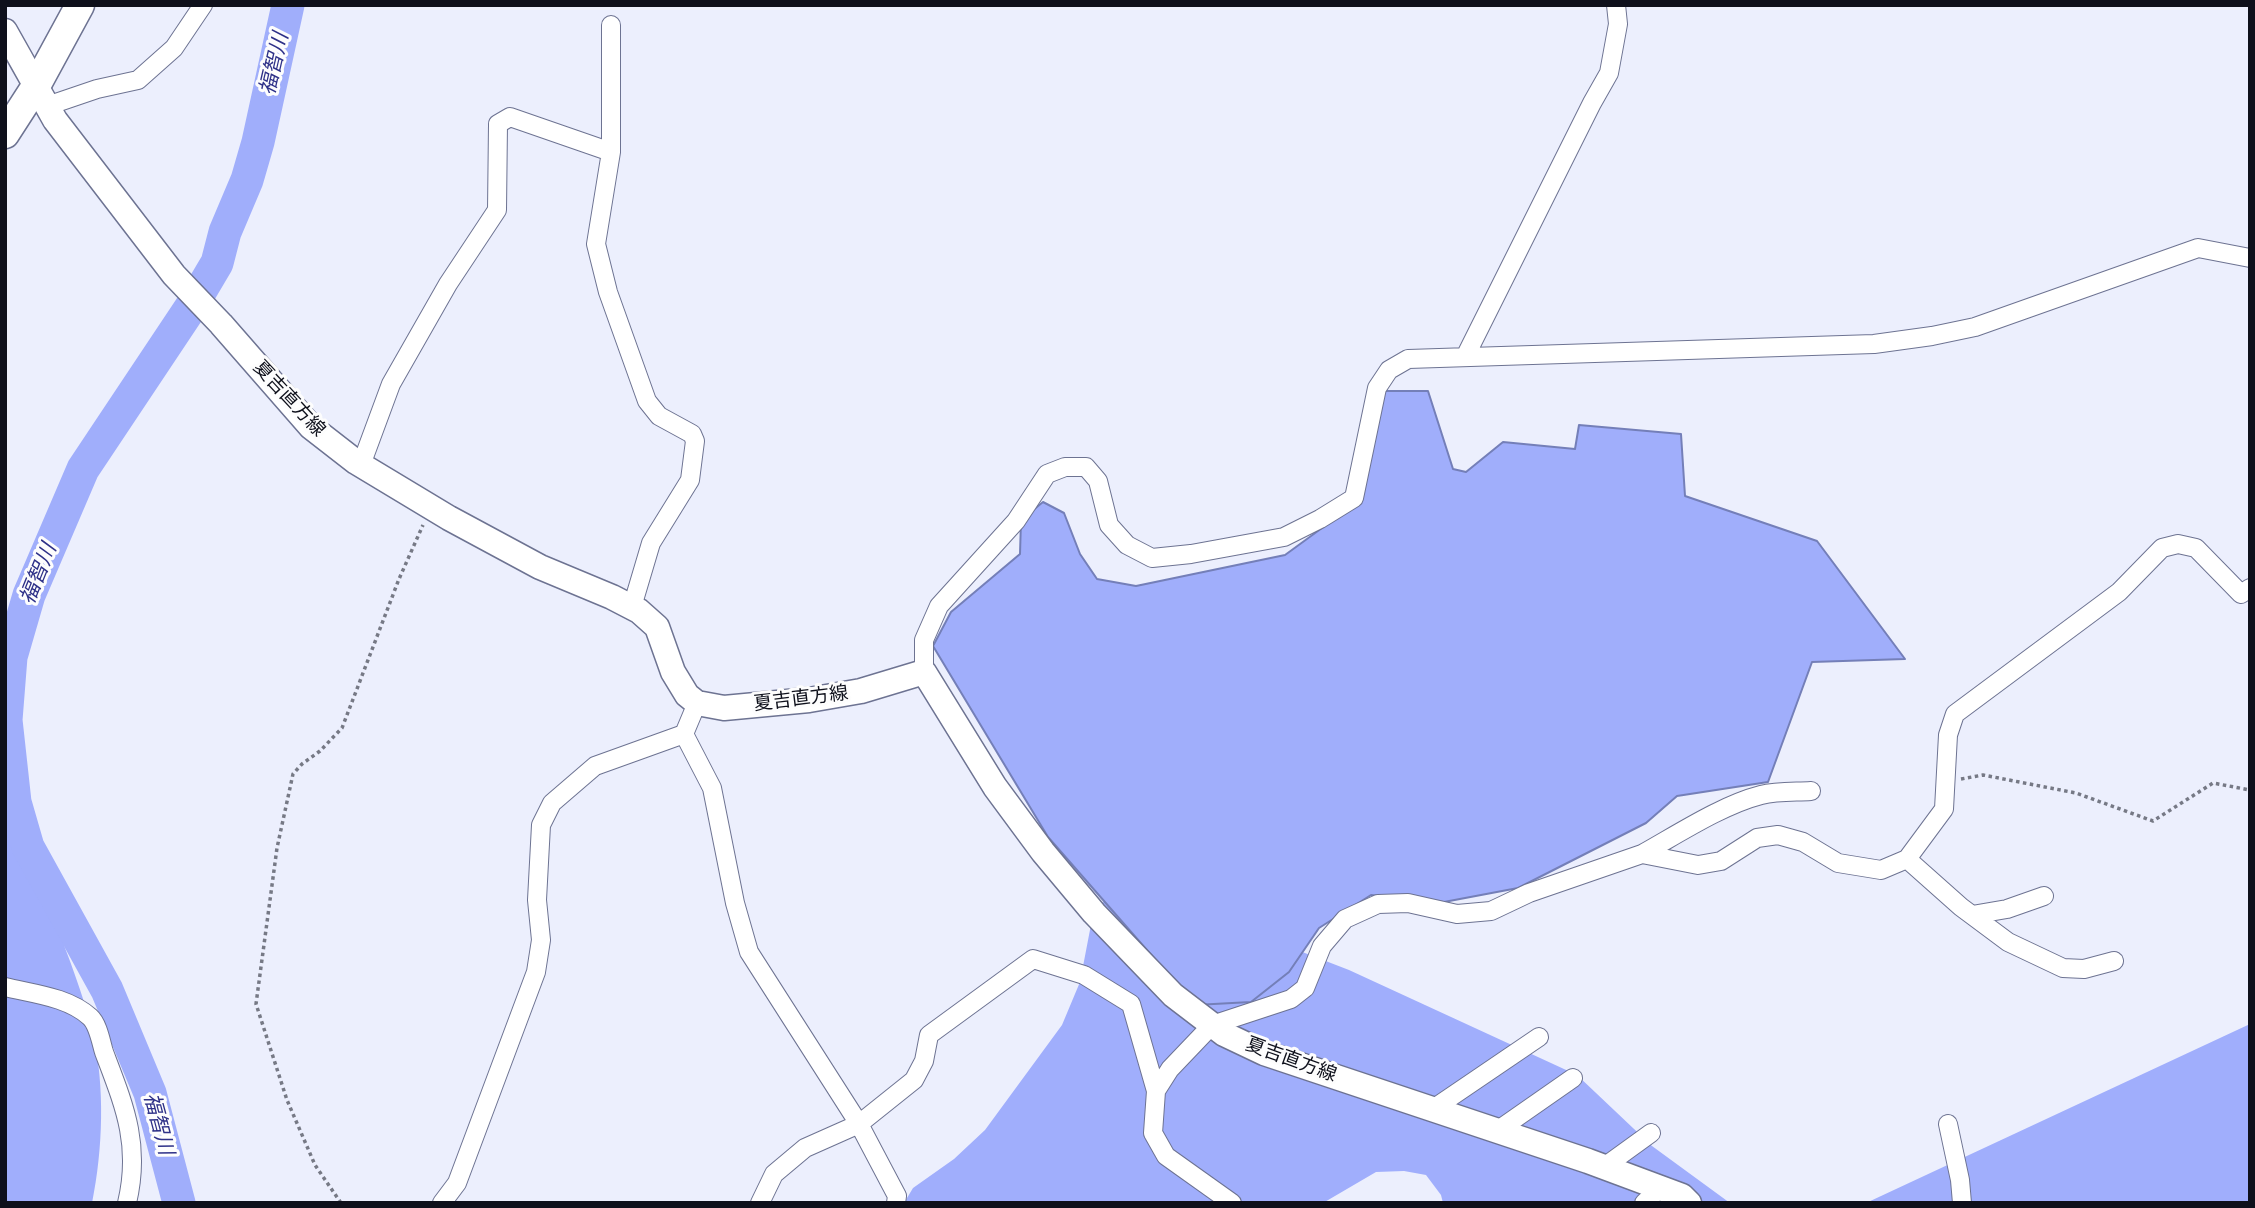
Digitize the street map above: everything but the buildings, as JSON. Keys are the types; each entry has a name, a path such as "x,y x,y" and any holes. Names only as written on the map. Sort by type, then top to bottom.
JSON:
{"main road":[{"path":"5,134 42,96 80,5"},
{"name":"夏吉直方線","path":"5,31 55,120 174,275 221,324 311,427 361,465 430,507 540,567 632,607 657,627 673,671 687,695 697,703 724,709 809,700 862,691 924,672 995,786 1043,852 1094,913 1173,995 1224,1034 1264,1053 1604,1167 1652,1195 1682,1196 1689,1203"}],"street":[{"path":"42,96 97,89 138,80 174,48 203,5"},
{"path":"1466,355 1609,73 1618,24 1616,5"},
{"path":"611,25 611,152 596,244 608,292 647,401 659,416 691,434 695,441 690,480 651,543 632,607"},
{"path":"361,465 391,384 448,284 498,209 498,124 510,117 611,152"},
{"path":"924,672 924,639 939,606 1016,521 1047,474 1065,467 1086,467 1098,481 1109,525 1127,545 1153,558 1284,537 1354,498 1377,388 1389,370 1408,359 1886,342 1975,327 2198,248 2250,258"},
{"path":"1642,854 1698,865 1721,861 1757,838 1778,835 1803,842 1838,863 1881,870 1907,859 1944,809 1948,735 1955,714 2119,592 2162,548 2178,544 2196,548 2241,594 2250,588"},
{"path":"442,1203 457,1182 536,972 541,940 537,900 541,825 552,803 595,766 684,734 697,703"},
{"path":"684,734 712,788 735,903 749,952 859,1125 897,1196 896,1203"},
{"path":"1156,1091 1170,1069 1212,1025 1291,999 1305,988 1322,946 1345,919 1378,904 1409,902 1458,914 1491,911 1529,892 1642,854 1728,808 1759,796 1811,791"},
{"path":"1907,859 2008,942 2063,968 2084,969 2114,961"},
{"path":"1972,915 2007,908 2044,896"},
{"path":"760,1203 774,1174 805,1148 859,1125 914,1080 924,1061 929,1035 1033,959 1084,975 1131,1004 1156,1091 1153,1133 1166,1156 1233,1203"},
{"path":"5,987 69,1002 92,1019 128,1118 133,1159 132,1184 127,1203"},
{"path":"1433,1110 1539,1037"},
{"path":"1497,1131 1573,1078"},
{"path":"1948,1124 1962,1203"},
{"path":"1604,1167 1651,1133"}],"path":[{"path":"341,1203 315,1166 278,1076 256,1004 277,848 293,774 342,728 399,579 430,507"},
{"path":"1946,783 1983,775 2076,793 2153,821 2213,783 2250,790"}],"shaded area":[{"path":"1384,391 1428,391 1453,469 1466,472 1503,442 1575,449 1579,425 1681,434 1685,496 1817,541 1905,659 1812,662 1768,782 1677,796 1646,823 1518,888 1444,902 1371,895 1319,928 1289,972 1251,1002 1195,1005 1048,837 933,646 951,612 1020,554 1021,520 1043,502 1064,513 1080,554 1097,579 1136,586 1285,555 1359,501"},
{"path":"5,828 26,860 48,906 75,975 93,1033 101,1118 92,1203 5,1203"},
{"path":"1109,898 1209,916 1349,970 1577,1075 1652,1146 1730,1203 1443,1203 1441,1195 1426,1175 1404,1171 1376,1172 1323,1203 904,1203 913,1188 954,1159 985,1130 1062,1025 1080,982 1094,909"},
{"path":"2250,1024 2250,1203 1866,1203"}],"waterway":[{"name":"福智川","path":"179,1203 150,1093 107,990 28,847 15,802 6,720 11,657 29,595 83,469 191,307 217,263 225,232 247,180 258,142 288,5"}]}
